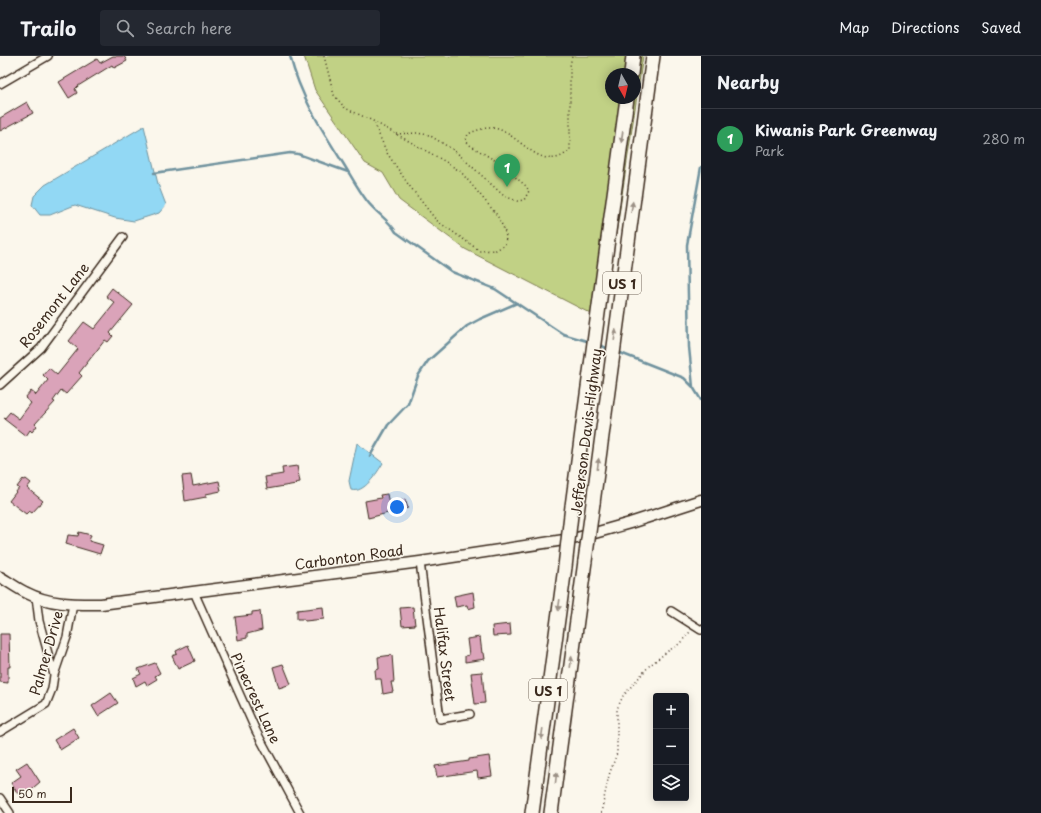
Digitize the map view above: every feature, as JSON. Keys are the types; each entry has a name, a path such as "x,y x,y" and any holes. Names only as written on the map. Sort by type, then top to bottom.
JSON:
{"highway":[{"path":"632,68 633,56"},
{"name":"Jefferson Davis Highway","path":"551,813 653,56"},
{"name":"Jefferson Davis Highway","path":"532,813 626,104"}],"street":[{"path":"0,84 48,56"},
{"name":"Rosemont Lane","path":"0,385 41,348 124,237"},
{"name":"Carbonton Road","path":"0,577 36,597 51,602 101,604 420,562 577,538 701,500"},
{"name":"Halifax Street","path":"420,562 440,719 470,714"},
{"name":"Pinecrest Lane","path":"194,592 256,731 300,813"},
{"path":"36,597 39,621 54,675"},
{"name":"Palmer Drive","path":"0,732 46,704 52,689 54,675 66,637 73,604"},
{"path":"671,611 698,628"},
{"path":"0,798 10,813"}],"path":[{"path":"324,56 334,95 345,108 373,121 461,172 497,216 504,228 506,237 505,245 496,250 480,251 436,220 408,184 387,153 373,121"},
{"path":"395,134 417,133 429,135 455,151 504,196 517,201 524,200 529,191 526,186 502,166 468,144 466,140 468,134 484,128 498,130 548,159 562,157 570,150 570,66 572,56"},
{"path":"601,813 609,775 617,753 616,709 623,696 649,666 698,628"}],"green space":[{"path":"304,56 643,56 641,69 605,68 605,104 636,104 603,320 465,249 399,200 383,173 365,163 315,90"}],"water":[{"path":"144,126 158,184 166,205 159,213 134,221 115,218 75,205 50,215 40,215 32,205 34,196 45,185"},
{"path":"357,443 383,463 370,482 361,489 351,490 349,481"}],"building":[{"path":"113,56 124,56 127,61 114,68 112,65 78,86 75,89 77,93 69,98 59,82 97,59 100,63"},
{"path":"27,102 33,113 0,131 0,118"},
{"path":"112,288 133,305 110,333 113,336 108,342 105,340 79,373 82,376 66,394 61,390 53,401 55,402 35,424 37,426 32,432 30,430 26,436 4,419 10,412 19,419 31,403 25,398 31,391 36,395 48,380 43,375 49,368 57,375 78,349 69,341 84,322 94,329 115,303 106,296"},
{"path":"297,466 300,482 267,489 265,477 283,474 282,468"},
{"path":"191,475 193,486 219,481 221,491 206,494 206,497 185,501 182,476"},
{"path":"23,479 26,479 31,483 27,488 43,501 32,513 29,511 26,514 9,501 19,488 17,487"},
{"path":"387,494 389,504 405,499 408,508 368,518 365,501 381,498 380,495"},
{"path":"79,532 91,535 89,541 103,545 100,554 66,544 68,535 78,536"},
{"path":"473,592 475,607 468,609 467,605 456,607 454,596"},
{"path":"323,607 324,619 305,621 304,619 297,619 297,610"},
{"path":"413,607 415,625 402,626 400,608"},
{"path":"260,611 262,630 247,634 247,638 238,640 235,617 252,615 252,612"},
{"path":"510,624 511,635 493,636 492,626"},
{"path":"0,634 9,634 10,667 8,667 8,683 0,682"},
{"path":"480,637 482,653 484,653 485,659 465,662 465,656 469,655 467,639"},
{"path":"188,645 195,661 178,669 172,656 177,654 176,651"},
{"path":"392,655 394,682 391,682 393,692 383,694 381,679 376,679 375,670 379,669 378,657"},
{"path":"155,663 160,673 155,676 157,679 147,685 145,681 136,686 133,678 141,674 138,669"},
{"path":"283,664 291,684 279,688 273,667"},
{"path":"482,672 485,703 475,704 471,673"},
{"path":"111,693 118,703 98,716 92,706"},
{"path":"73,728 79,738 60,750 54,740"},
{"path":"489,756 492,776 478,778 477,771 437,777 435,766 469,761 469,759"},
{"path":"27,762 40,782 27,793 24,790 18,794 11,783 21,776 16,769"}],"waterway":[{"path":"290,56 299,84 311,110 326,135 363,196 396,232 452,272 495,289 563,334 590,342"},
{"path":"154,173 290,153 298,154 348,172"},
{"path":"693,387 689,347 687,245 701,167"},
{"path":"370,456 388,425 408,404 418,376 428,361 467,326 517,303"},
{"path":"597,344 609,349"},
{"path":"618,352 684,378 693,387 701,400"}],"place":[{"name":"Kiwanis Park Greenway","path":"507,187"}]}
